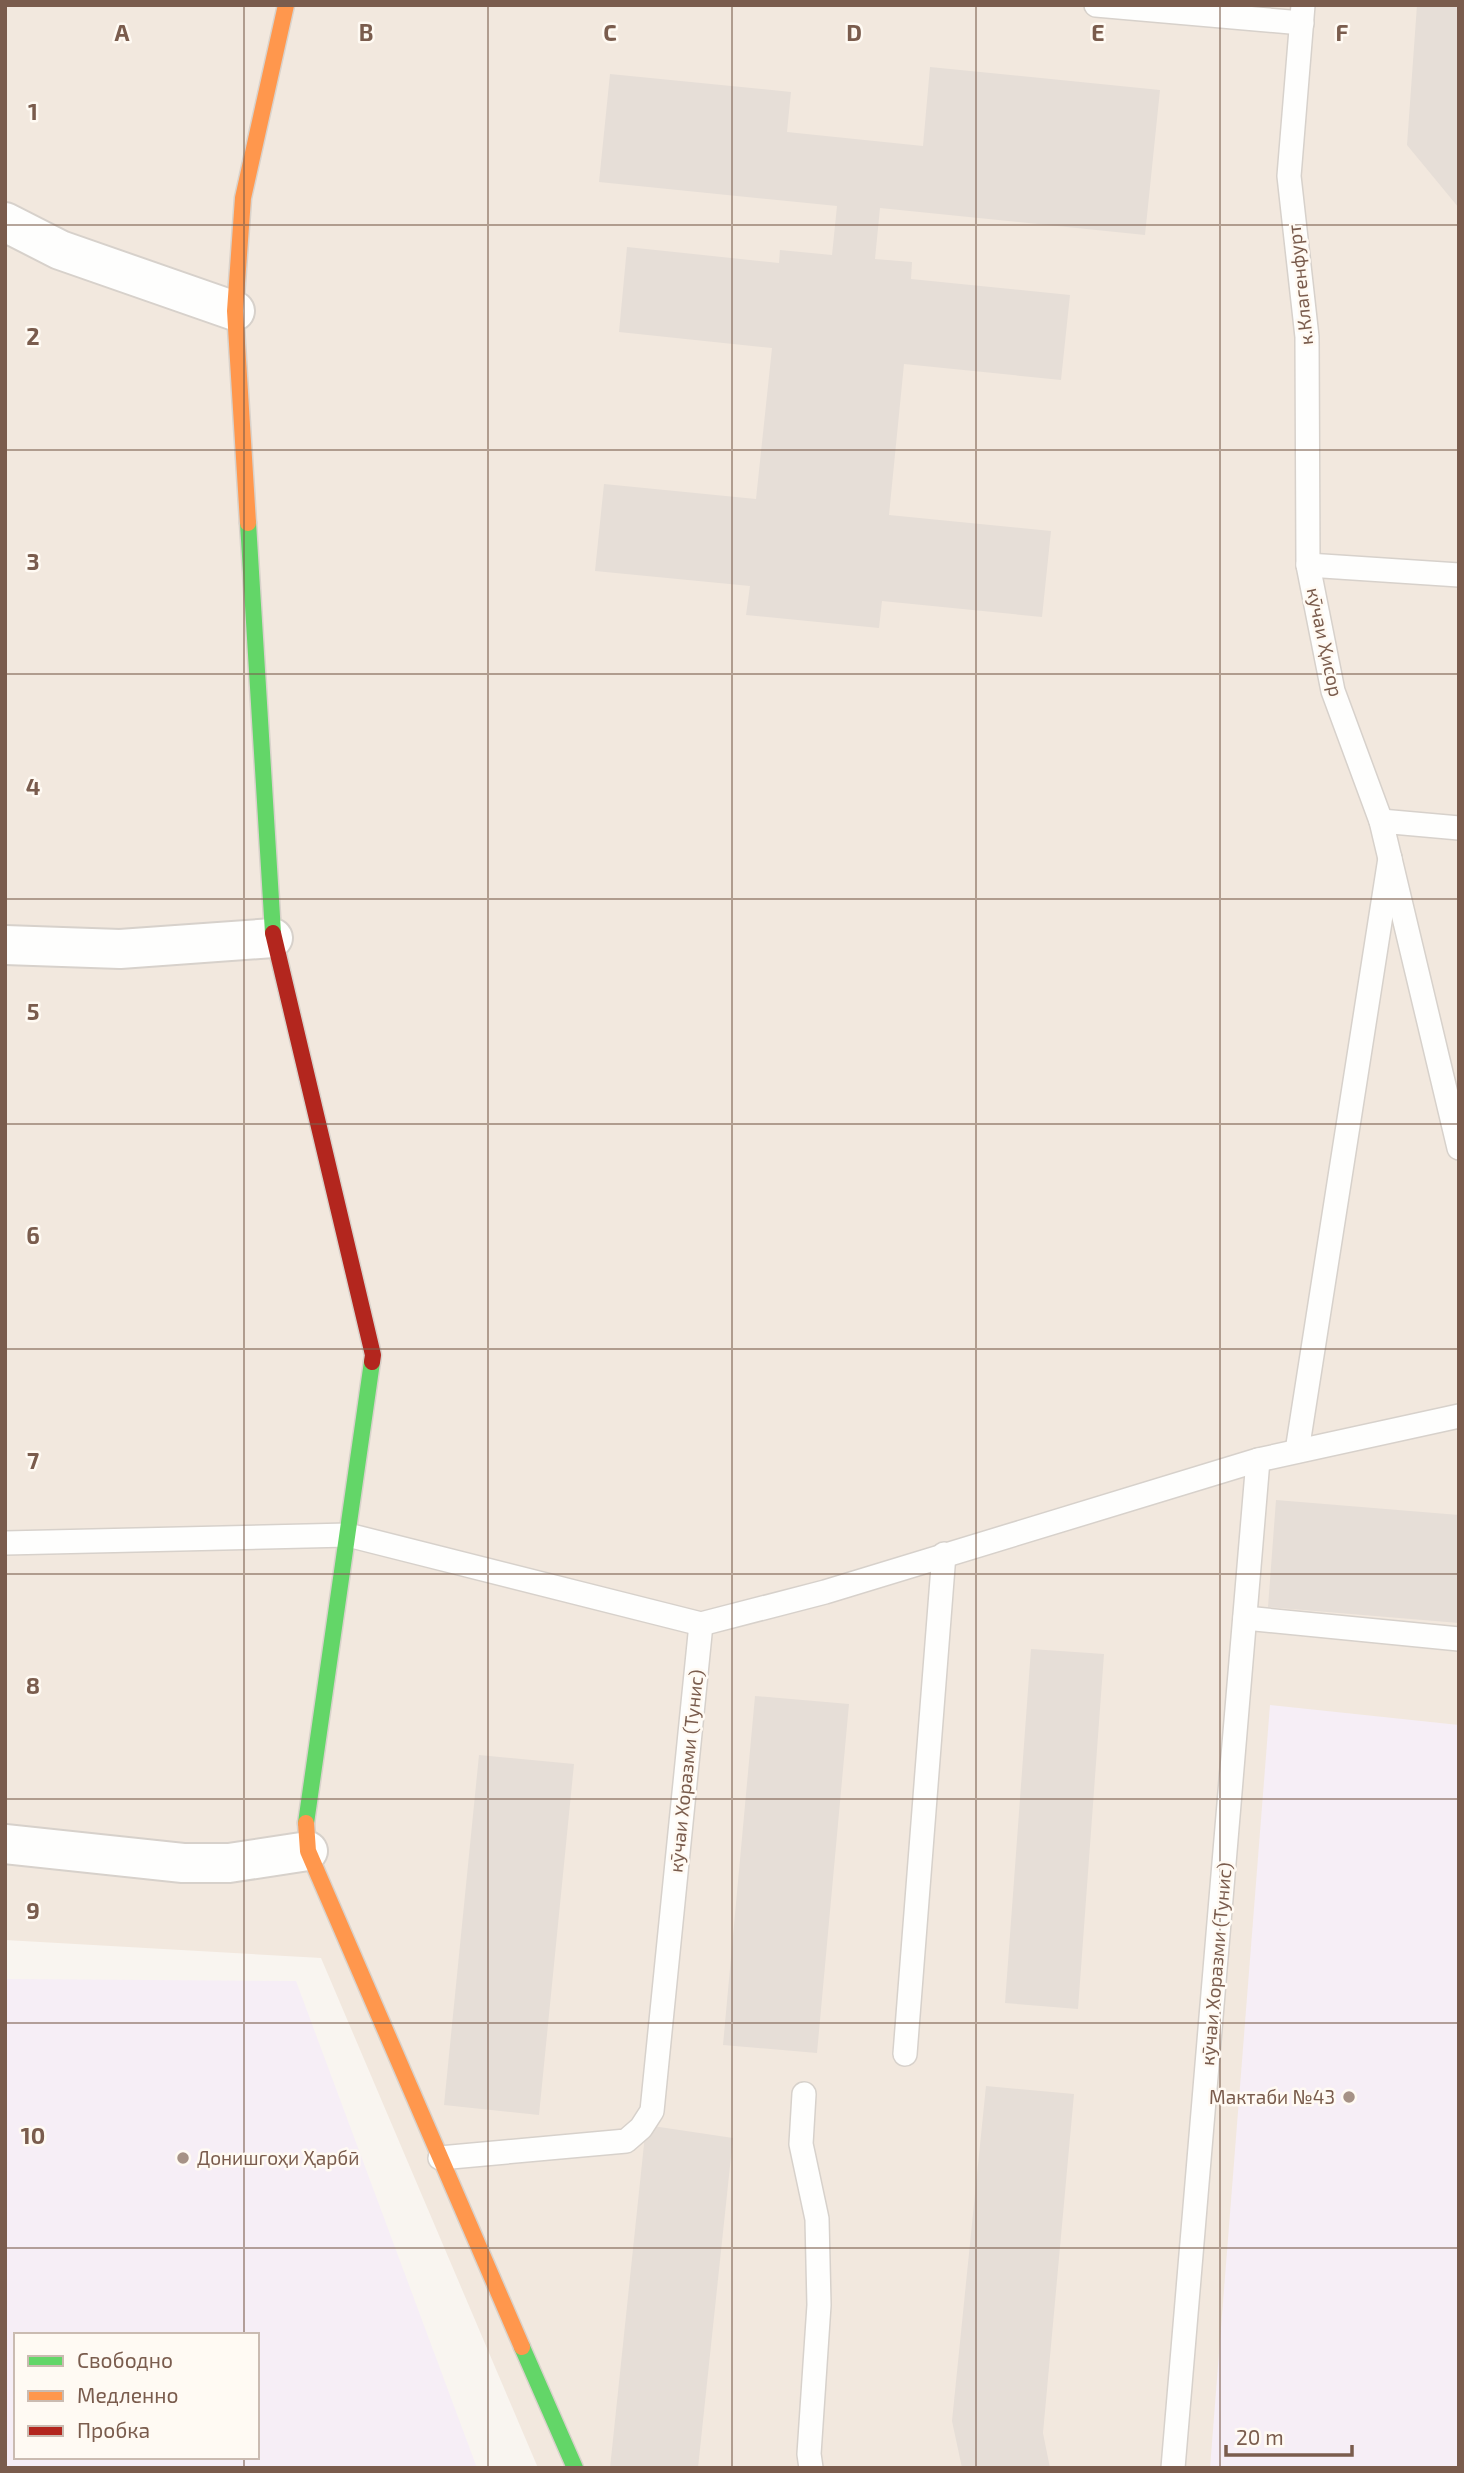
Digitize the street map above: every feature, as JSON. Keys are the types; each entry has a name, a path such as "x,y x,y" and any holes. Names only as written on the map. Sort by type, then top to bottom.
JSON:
{"street":[{"path":"286,5 243,198 235,312 273,938 373,1355 306,1825 308,1851 575,2468"},
{"path":"5,222 60,250 235,312"},
{"path":"5,945 120,949 273,938"},
{"path":"5,1844 183,1863 229,1863 308,1851"}],"lane":[{"path":"1096,5 1302,14"},
{"name":"к.Клагенфурт","path":"1302,14 1289,176 1307,337 1308,565"},
{"name":"кӯчаи Ҳисор","path":"1459,575 1308,565 1334,691 1381,821 1459,1148"},
{"path":"1381,821 1459,828"},
{"path":"1297,1451 1390,858"},
{"path":"5,1544 348,1535 701,1624 825,1592 1258,1460 1459,1416"},
{"name":"кӯчаи Хоразми (Тунис)","path":"1173,2468 1258,1460"},
{"path":"905,2054 944,1554"},
{"path":"1245,1618 1459,1639"},
{"name":"кӯчаи Хоразми (Тунис)","path":"440,2158 626,2141 641,2128 652,2111 701,1624"},
{"path":"804,2094 801,2144 817,2219 819,2292 809,2455 811,2468"}],"shaded area":[{"path":"5,5 1459,5 1459,2468 538,2468 321,1958 5,1940"},
{"name":"Мактаби №43","path":"1270,1705 1459,1725 1459,2468 1210,2468"},
{"name":"Донишгоҳи Ҳарбӣ","path":"5,1979 296,1981 477,2468 5,2468"}],"building":[{"path":"1417,5 1459,5 1459,208 1407,145"},
{"path":"930,67 1160,90 1145,235 880,208 875,259 912,262 911,279 1070,295 1061,380 904,364 889,515 1051,531 1042,617 882,601 879,628 746,615 750,586 595,571 604,484 756,499 772,348 619,332 627,247 779,263 780,250 832,255 837,206 599,182 610,74 791,92 787,132 923,146"},
{"path":"1276,1500 1459,1515 1459,1623 1268,1607"},
{"path":"1031,1649 1104,1654 1078,2009 1005,2003"},
{"path":"755,1696 849,1704 817,2053 723,2045"},
{"path":"479,1755 574,1764 539,2115 444,2105"},
{"path":"986,2086 1074,2094 1043,2433 1050,2468 962,2468 952,2421"},
{"path":"646,2125 733,2138 698,2468 610,2468"}],"traffic: fast":[{"path":"248,523 273,933"},
{"path":"306,1823 372,1362"},
{"path":"522,2347 575,2468"}],"traffic: slow":[{"path":"248,523 235,311 243,198 286,5"},
{"path":"306,1823 308,1851 522,2347"}],"traffic: jam":[{"path":"273,933 373,1355 372,1362"}],"place":[{"name":"Мактаби №43","path":"1349,2097"},
{"name":"Донишгоҳи Ҳарбӣ","path":"183,2158"}]}
